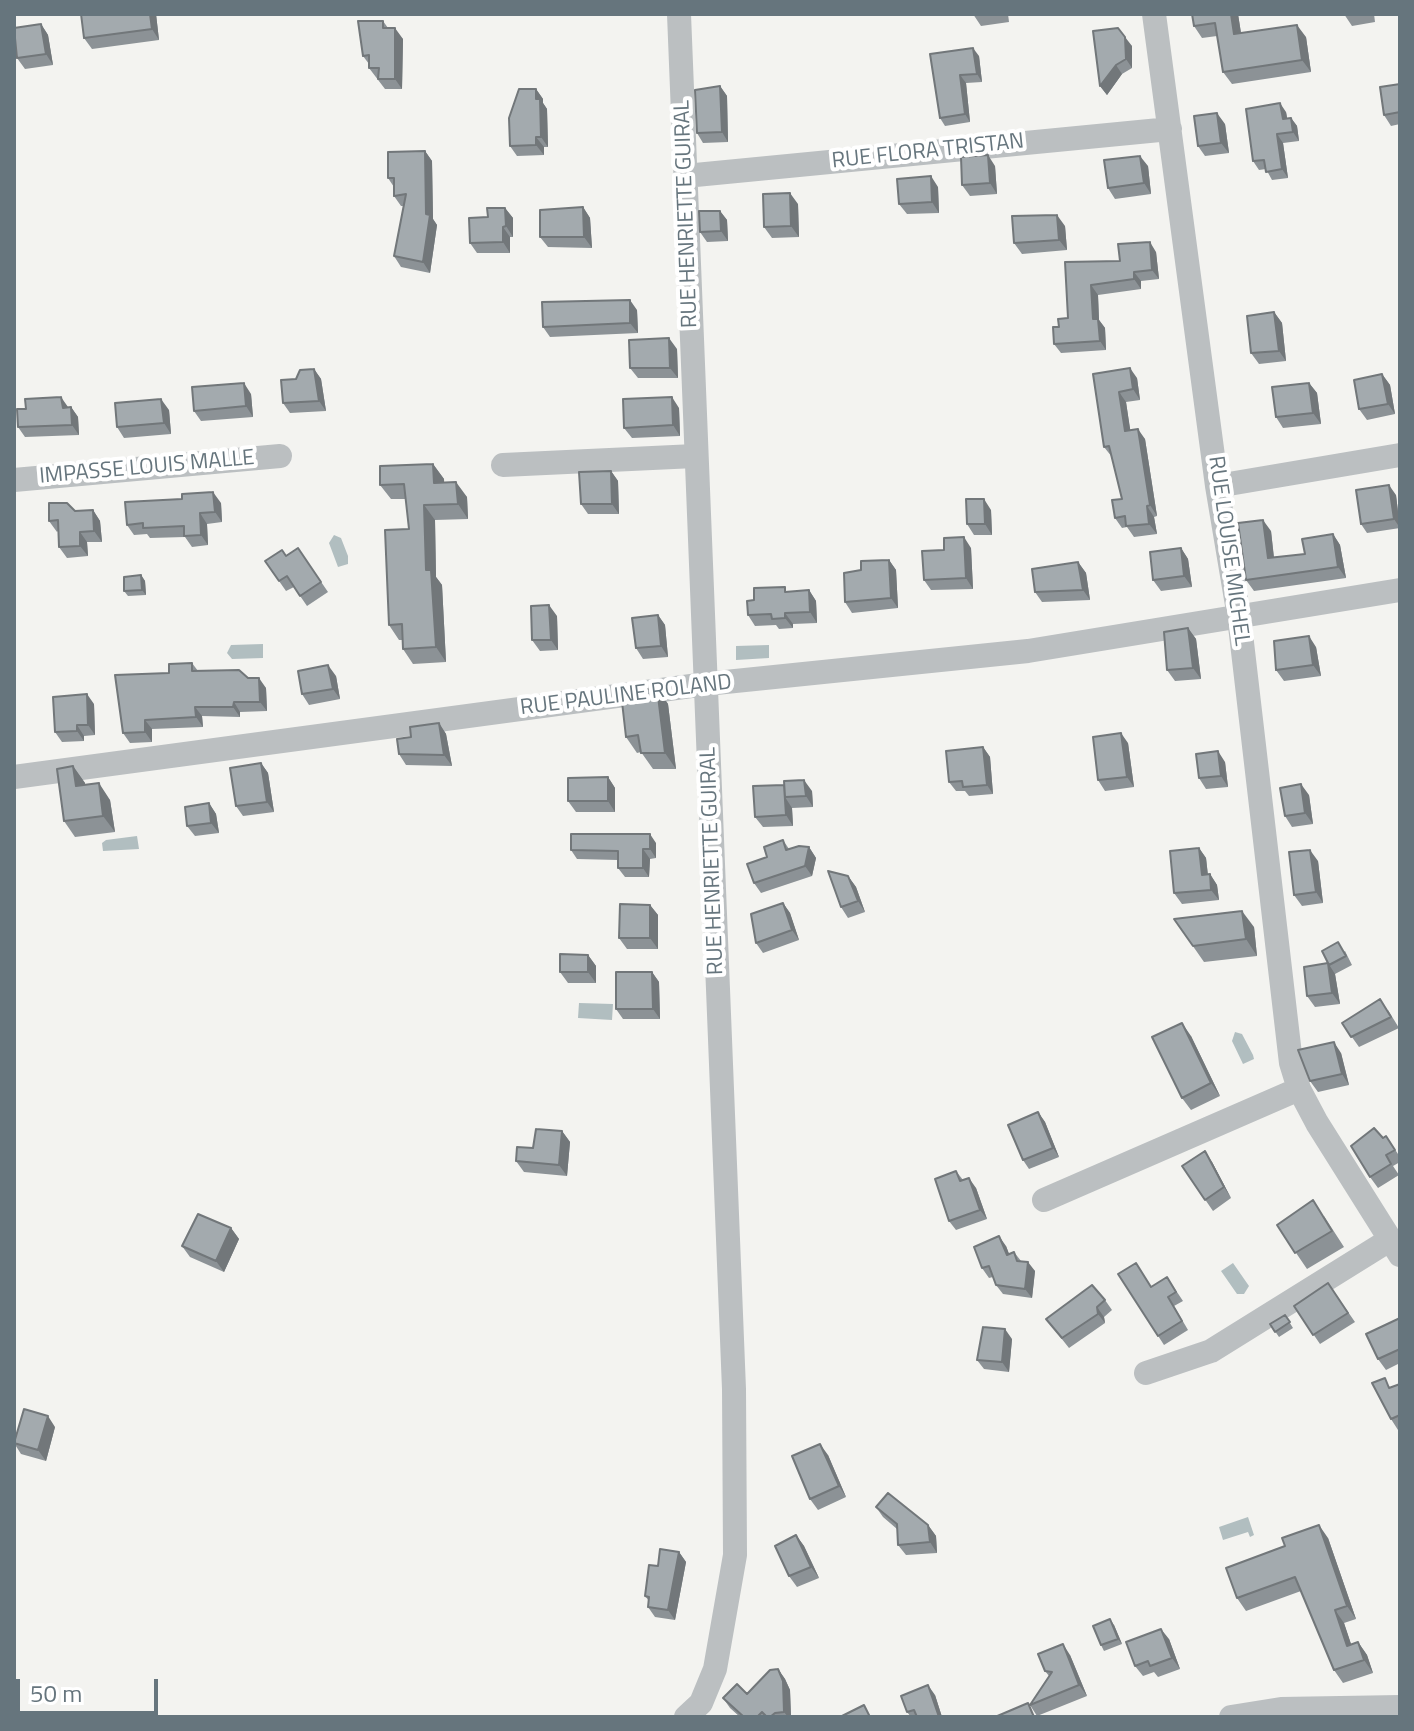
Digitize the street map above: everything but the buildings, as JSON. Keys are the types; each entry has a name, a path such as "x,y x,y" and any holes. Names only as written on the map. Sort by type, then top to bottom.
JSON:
{"street":[{"name":"RUE HENRIETTE GUIRAL","path":"679,14 734,1389 735,1555 715,1669 694,1710"},
{"name":"RUE LOUISE MICHEL","path":"1154,14 1217,486 1239,617 1291,1063 1299,1089 1395,1247"},
{"name":"RUE FLORA TRISTAN","path":"685,176 1170,129"},
{"path":"1217,486 1400,455"},
{"name":"IMPASSE LOUIS MALLE","path":"14,480 280,456"},
{"path":"503,465 695,456"},
{"name":"RUE PAULINE ROLAND","path":"14,777 706,684 1028,651 1400,590"},
{"path":"1044,1200 1299,1089"},
{"path":"1146,1373 1211,1351 1395,1247"},
{"path":"1231,1717 1281,1709 1400,1707"}],"shaded area":[{"path":"334,535 341,538 348,556 348,564 338,567 329,543"},
{"path":"263,644 263,658 232,659 227,653 231,645"},
{"path":"769,645 769,658 736,660 736,646"},
{"path":"137,836 139,849 103,851 102,843 106,840"},
{"path":"579,1003 613,1004 612,1020 578,1018"},
{"path":"1235,1032 1242,1034 1254,1059 1243,1064 1232,1041"},
{"path":"1233,1263 1249,1286 1244,1294 1237,1294 1221,1271"},
{"path":"1248,1517 1254,1535 1250,1537 1248,1532 1223,1540 1219,1527"}]}
